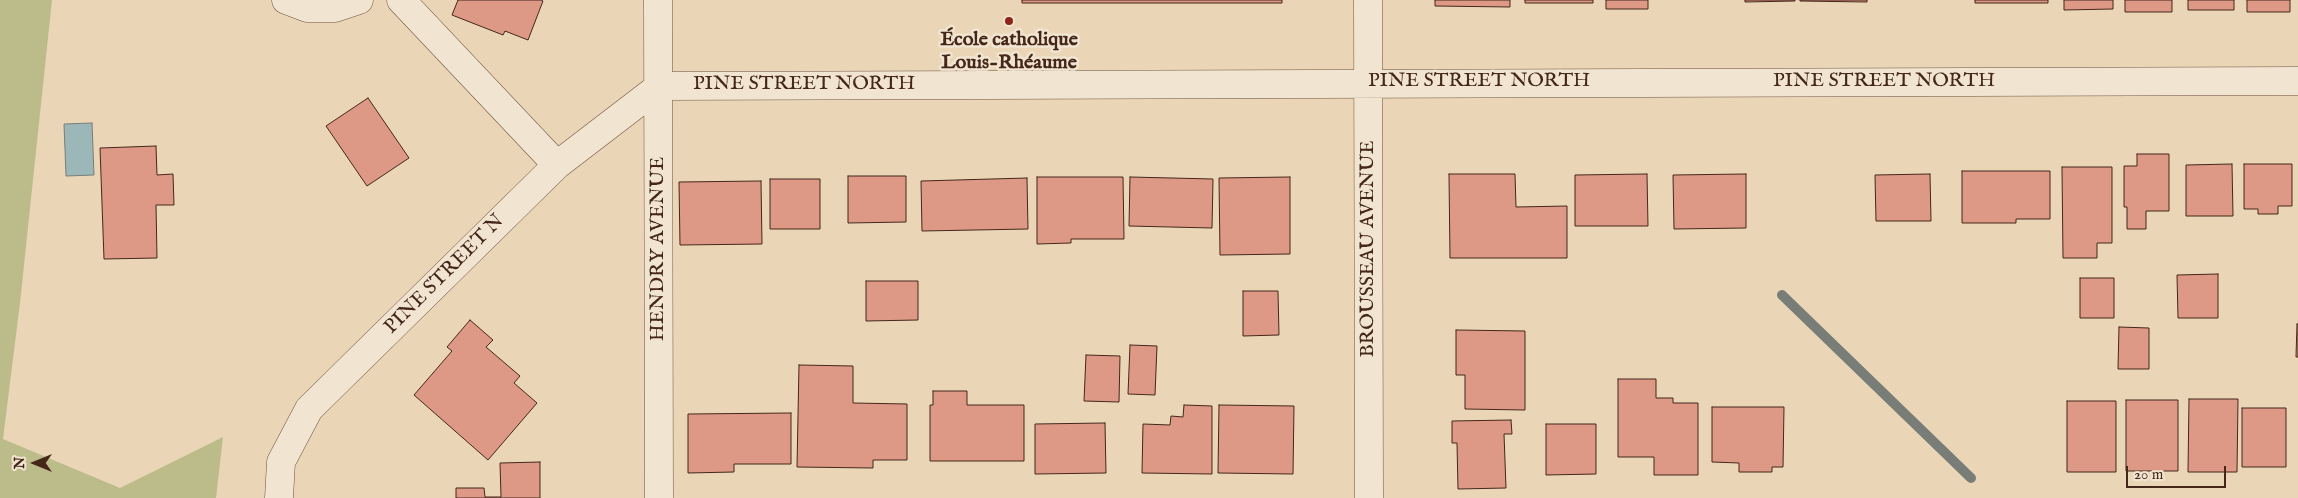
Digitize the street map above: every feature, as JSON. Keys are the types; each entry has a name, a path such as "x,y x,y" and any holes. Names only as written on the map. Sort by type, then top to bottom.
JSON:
{"street":[{"path":"286,0 307,8 335,8 359,0"},
{"path":"401,0 557,165"},
{"name":"HENDRY AVENUE","path":"658,0 660,86 659,498"},
{"name":"BROUSSEAU AVENUE","path":"1368,0 1369,498"},
{"name":"PINE STREET NORTH","path":"660,86 1368,82 2298,81"},
{"name":"PINE STREET N","path":"279,498 281,462 309,409 557,165 660,86"}],"green space":[{"path":"0,0 52,0 20,303 3,439 120,488 223,437 216,498 0,498"}],"water":[{"path":"92,123 94,175 66,176 64,124"}],"building":[{"path":"458,0 543,1 528,40 505,31 503,35 452,15"},
{"path":"1022,0 1282,0 1282,3 1022,3"},
{"path":"1435,0 1510,0 1510,7 1435,6"},
{"path":"1525,0 1593,0 1593,3 1525,3"},
{"path":"1606,0 1648,0 1648,9 1606,9"},
{"path":"1745,0 1795,0 1795,1 1745,2"},
{"path":"1867,0 1867,2 1800,1"},
{"path":"1975,0 2048,0 2048,3 1975,3"},
{"path":"2064,0 2113,0 2113,9 2064,10"},
{"path":"2125,0 2172,0 2172,12 2125,12"},
{"path":"2188,0 2234,0 2234,10 2188,10"},
{"path":"2247,0 2290,0 2290,12 2247,12"},
{"path":"368,98 409,158 367,186 326,126"},
{"path":"156,146 157,175 173,174 174,205 156,205 157,258 104,259 100,148"},
{"path":"2137,154 2169,154 2169,211 2146,211 2146,229 2127,229 2127,207 2124,207 2124,166 2137,166"},
{"path":"2232,164 2233,216 2186,216 2186,165"},
{"path":"2244,164 2292,164 2292,206 2278,206 2278,214 2258,214 2258,209 2244,209"},
{"path":"2062,167 2112,167 2112,243 2097,243 2097,258 2063,258"},
{"path":"1962,171 2050,171 2050,219 2016,219 2016,223 1962,223"},
{"path":"1449,174 1515,174 1516,207 1567,206 1567,258 1450,258"},
{"path":"1647,174 1648,226 1575,226 1575,175"},
{"path":"1746,174 1746,228 1674,229 1673,175"},
{"path":"1930,174 1931,221 1876,221 1875,175"},
{"path":"848,176 906,176 906,222 848,223"},
{"path":"1037,177 1123,177 1124,239 1071,239 1071,243 1037,244"},
{"path":"1130,177 1213,179 1212,228 1129,226"},
{"path":"1290,177 1290,254 1220,255 1219,178"},
{"path":"1027,178 1028,229 922,231 921,181"},
{"path":"770,179 820,179 820,229 770,229"},
{"path":"761,181 762,244 680,245 679,182"},
{"path":"2218,274 2218,318 2178,318 2177,275"},
{"path":"2080,278 2114,278 2114,318 2080,318"},
{"path":"866,281 918,281 918,320 866,321"},
{"path":"1243,291 1278,291 1279,335 1243,336"},
{"path":"470,320 493,340 486,347 520,376 514,383 537,403 488,460 414,395 452,351 447,347"},
{"path":"2297,324 2298,357 2296,357"},
{"path":"2119,327 2149,328 2149,369 2118,369"},
{"path":"1456,330 1525,331 1525,410 1465,409 1465,375 1456,375"},
{"path":"1130,345 1157,346 1155,395 1128,394"},
{"path":"1086,355 1120,356 1119,402 1084,401"},
{"path":"799,365 853,366 853,403 907,404 907,460 873,460 873,468 797,467"},
{"path":"1618,379 1656,379 1656,398 1673,398 1673,403 1698,403 1698,475 1654,475 1654,457 1618,457"},
{"path":"933,391 967,391 967,405 1024,405 1024,461 930,461 930,405 933,405"},
{"path":"2189,399 2238,399 2237,472 2188,472"},
{"path":"2126,400 2178,400 2178,471 2126,471"},
{"path":"2067,401 2116,401 2116,472 2067,472"},
{"path":"1184,405 1212,406 1212,474 1142,473 1143,424 1170,425 1171,416 1183,417"},
{"path":"1219,405 1294,406 1293,474 1218,473"},
{"path":"1712,407 1784,407 1783,467 1772,467 1772,472 1739,472 1739,463 1712,462"},
{"path":"2242,408 2286,408 2286,467 2242,467"},
{"path":"791,413 791,464 734,464 734,472 688,473 688,414"},
{"path":"1511,420 1512,434 1504,434 1506,488 1458,489 1457,443 1452,443 1452,421"},
{"path":"1105,423 1106,473 1035,474 1035,424"},
{"path":"1546,424 1596,424 1596,474 1546,475"},
{"path":"540,462 540,498 456,498 456,488 484,488 485,497 501,497 500,463"}],"waterway":[{"path":"1782,295 1971,478"}],"place":[{"name":"École catholique Louis-Rhéaume","path":"1009,21"}]}
